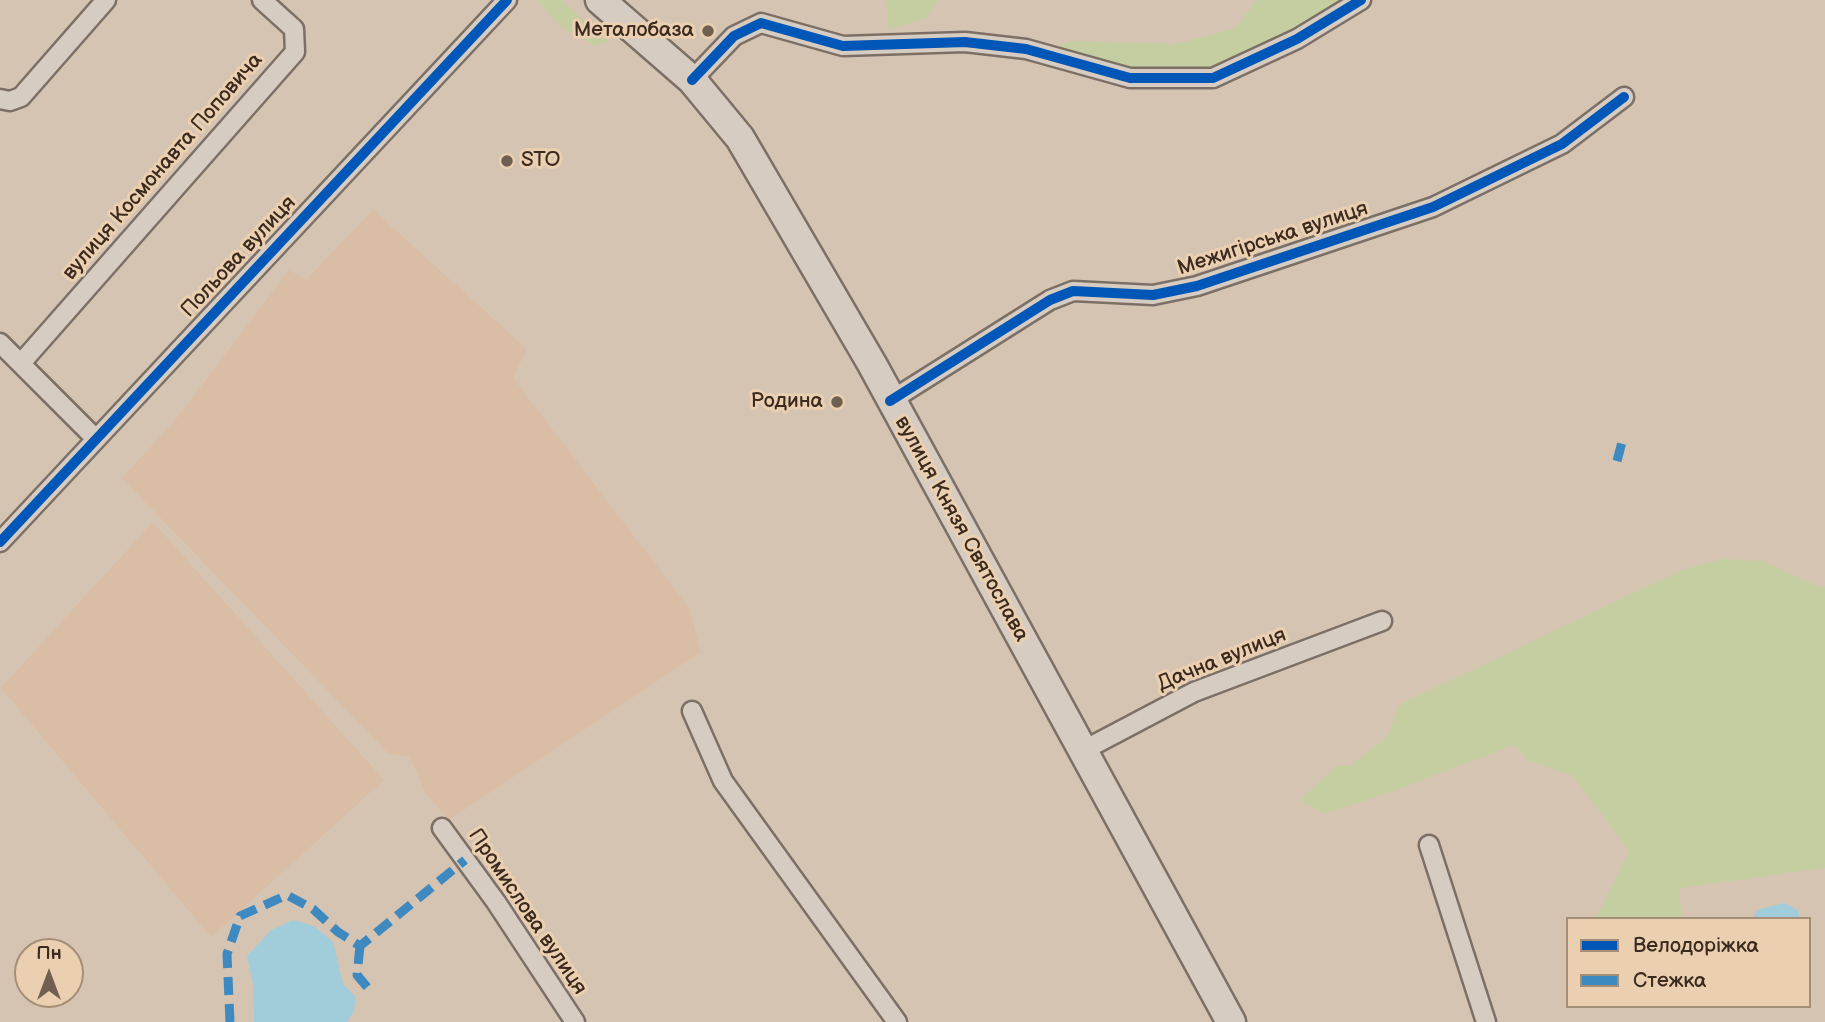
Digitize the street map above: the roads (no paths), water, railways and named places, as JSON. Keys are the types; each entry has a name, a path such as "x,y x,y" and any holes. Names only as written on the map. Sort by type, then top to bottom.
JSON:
{"main road":[{"name":"вулиця Князя Святослава","path":"600,0 692,80 740,138 1084,750 1231,1022"}],"street":[{"path":"0,99 10,101 21,97 106,0"},
{"name":"вулиця Космонавта Поповича","path":"22,362 295,52 294,29 262,0"},
{"name":"Польова вулиця","path":"0,542 507,0"},
{"path":"692,80 734,36 761,23 844,46 965,42 1026,49 1130,78 1213,78 1297,39 1361,0"},
{"name":"Межигірська вулиця","path":"890,401 1050,300 1073,291 1153,295 1197,286 1433,207 1562,144 1624,97"},
{"path":"0,343 22,362 95,438"},
{"name":"Дачна вулиця","path":"1084,750 1194,692 1382,621"},
{"path":"692,711 723,780 897,1022"},
{"name":"Промислова вулиця","path":"442,828 496,902 575,1022"},
{"path":"1429,845 1486,1022"}],"water":[{"path":"1784,903 1798,910 1800,917 1754,917 1757,910"},
{"path":"293,920 314,926 333,942 343,984 356,997 354,1011 347,1022 254,1022 253,984 247,956 271,930"}],"place":[{"name":"Металобаза","path":"708,31"},
{"name":"STO","path":"507,161"},
{"name":"Родина","path":"837,402"}]}
